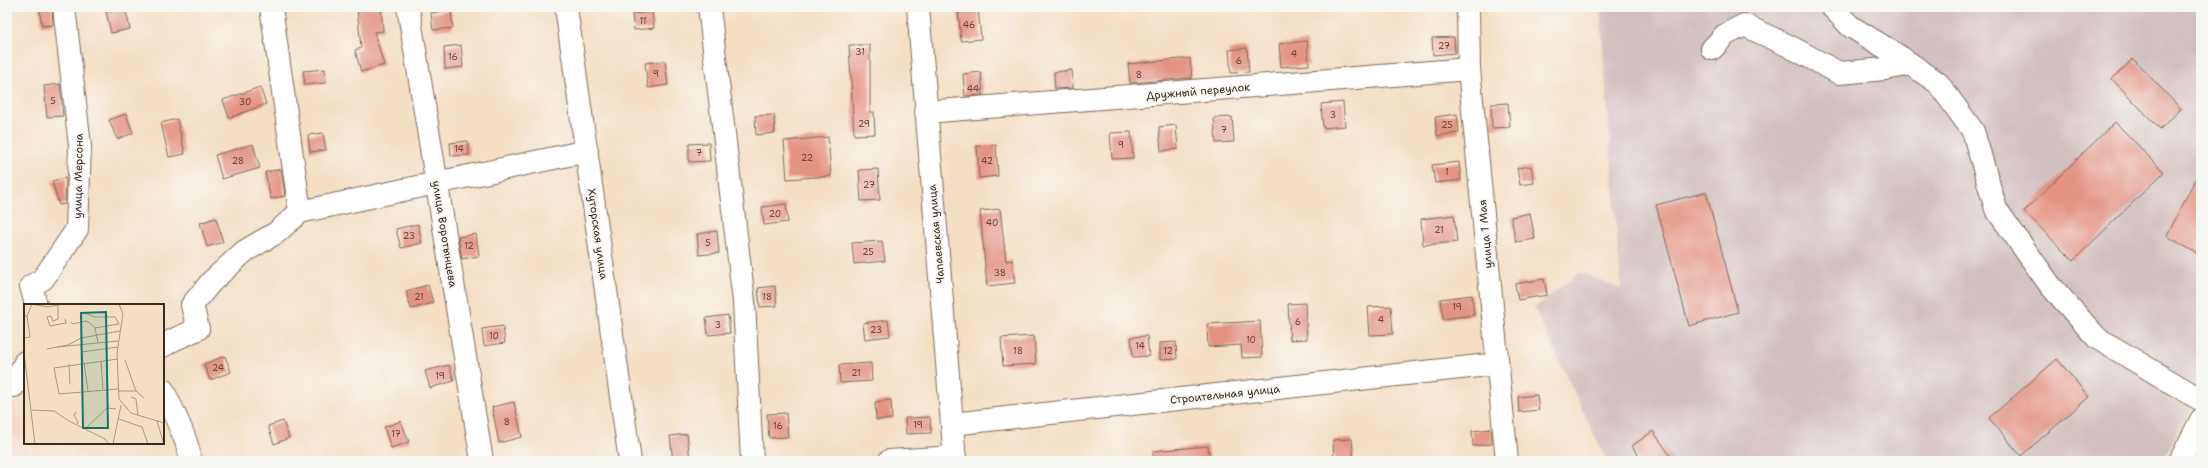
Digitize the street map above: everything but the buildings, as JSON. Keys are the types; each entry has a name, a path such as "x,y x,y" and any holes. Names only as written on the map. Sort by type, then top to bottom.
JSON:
{"street":[{"name":"улица Мерсона","path":"36,304 31,286 43,279 77,229 80,146 64,7"},
{"path":"271,7 300,212"},
{"name":"улица Воротынцева","path":"408,7 482,461"},
{"name":"Хуторская улица","path":"566,7 630,461"},
{"path":"709,7 744,302 752,461"},
{"name":"Чапаевская улица","path":"918,7 955,459"},
{"name":"улица 1 Мая","path":"1468,7 1469,70 1507,461"},
{"path":"1832,7 1850,26 1911,64 1938,83 1973,131 1996,209 2050,285 2097,338 2201,400"},
{"path":"1712,49 1725,35 1744,25 1790,46 1839,73 1885,70 1911,64"},
{"name":"Дружный переулок","path":"926,112 1469,70"},
{"path":"164,345 198,329 192,305 212,281 245,251 276,233 300,212 586,151"},
{"path":"14,386 24,364"},
{"name":"Строительная улица","path":"952,424 1497,364"},
{"path":"164,392 191,456 190,461"},
{"path":"2180,461 2201,420"},
{"path":"889,461 955,459"}],"shaded area":[{"path":"1600,7 2201,7 2201,389 2162,461 1607,461 1534,308 1580,272 1621,289"},
{"path":"7,371 24,444 25,444 30,461 7,461"}]}
